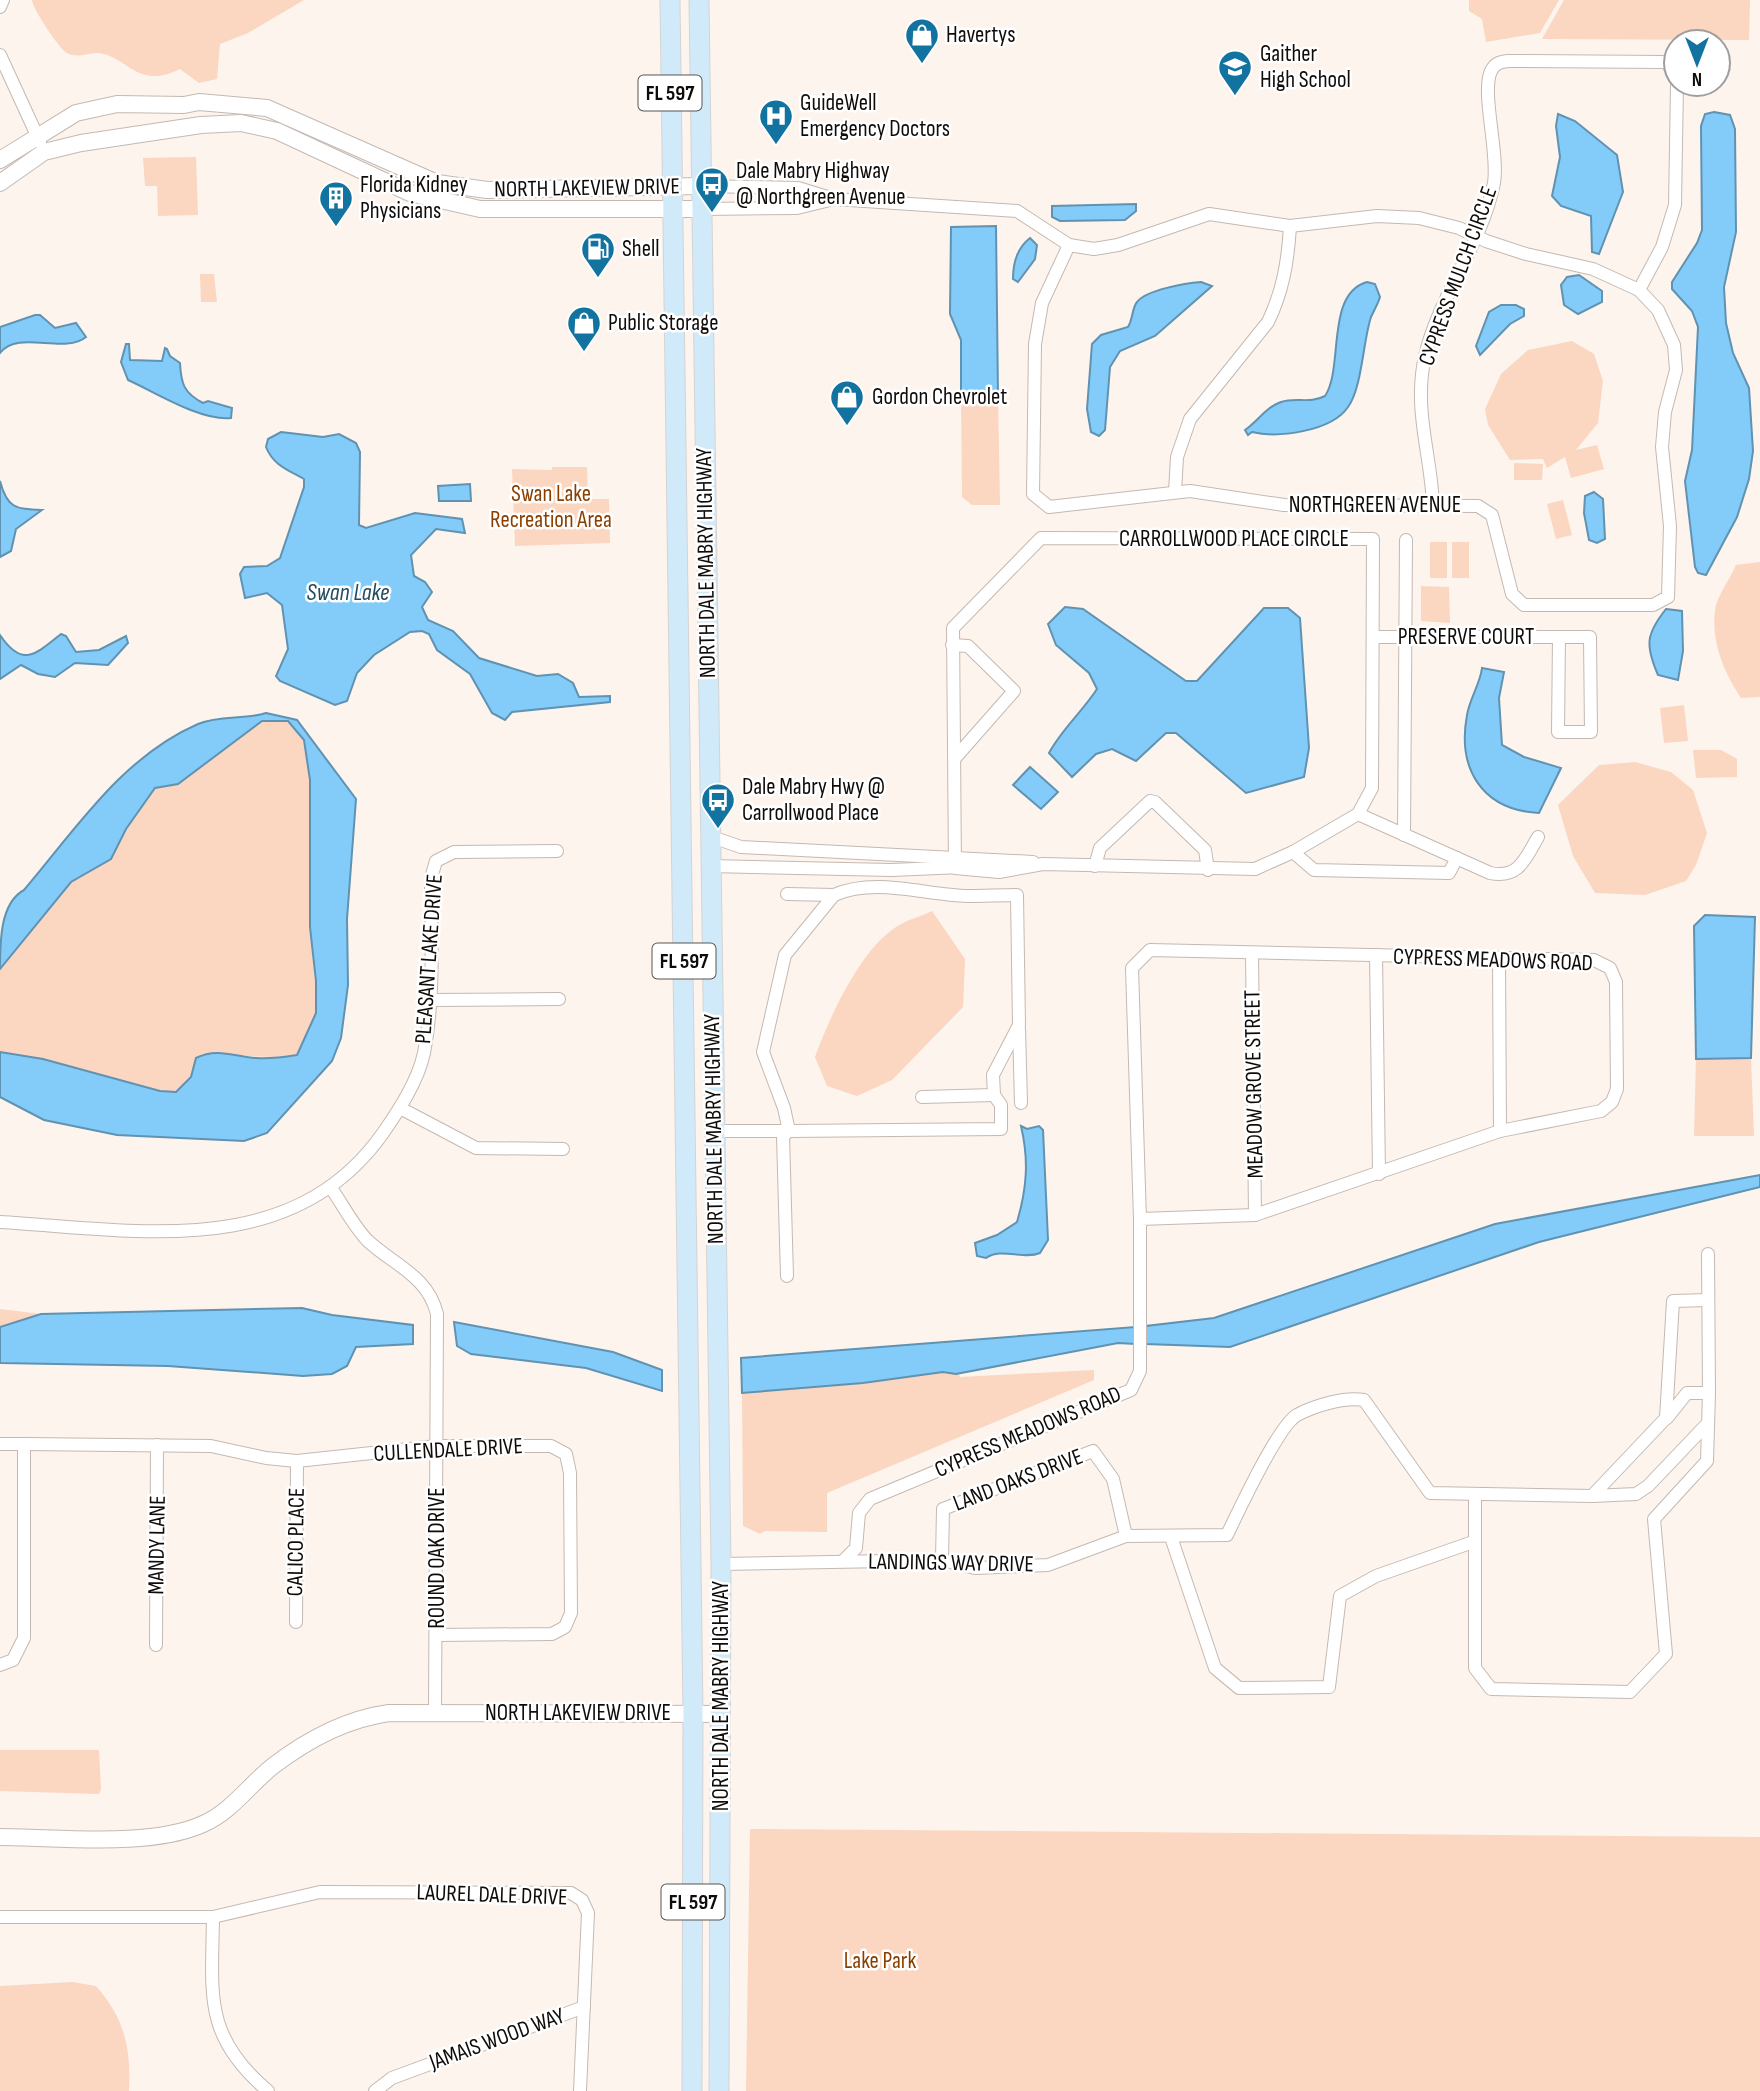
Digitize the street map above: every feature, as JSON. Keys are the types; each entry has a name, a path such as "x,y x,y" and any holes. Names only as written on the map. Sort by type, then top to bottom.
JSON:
{"main road":[{"name":"NORTH DALE MABRY HIGHWAY","path":"670,0 670,209 693,1713 692,2091"},
{"name":"NORTH DALE MABRY HIGHWAY","path":"699,0 721,1564 719,2091"},
{"path":"677,581 688,615 694,822 696,838 710,866"},
{"path":"688,1321 701,1362 702,1534 705,1550 710,1558 721,1564"}],"street":[{"path":"0,7 3,0"},
{"path":"0,55 44,152"},
{"name":"CYPRESS MULCH CIRCLE","path":"1433,505 1421,429 1421,378 1433,331 1475,236 1494,179 1489,88 1492,68 1499,62 1662,62"},
{"path":"1639,290 1662,247 1675,205 1676,98"},
{"name":"NORTH LAKEVIEW DRIVE","path":"0,160 36,135 76,113 117,104 216,104 267,108 438,183 487,190 701,186"},
{"path":"216,104 221,124"},
{"name":"NORTH LAKEVIEW DRIVE","path":"0,183 44,152 80,143 221,124 241,124 277,131 410,193 480,209 702,209"},
{"name":"NORTHGREEN AVENUE","path":"701,186 798,188 834,199 1017,211 1069,245 1106,249 1209,214 1290,226 1399,216 1440,222 1526,254 1593,269 1639,290 1665,321 1676,359 1662,447 1670,526 1668,597 1653,605 1524,605 1513,594 1492,515 1478,506 1283,505 1214,493 1175,492 1049,508 1033,494 1035,344 1042,303 1069,245"},
{"name":"NORTHGREEN AVENUE","path":"702,209 797,208 834,199"},
{"path":"1175,492 1177,457 1190,419 1268,323 1276,305 1287,268 1290,226"},
{"name":"CARROLLWOOD PLACE CIRCLE","path":"955,862 953,628 1041,538 1373,539 1372,788 1358,814"},
{"path":"1404,835 1406,540"},
{"name":"PRESERVE COURT","path":"1373,637 1405,637 1559,637 1590,637 1591,732 1558,732 1559,637"},
{"path":"952,645 968,646 1014,691 956,758"},
{"path":"1095,866 1100,848 1150,801 1155,802 1205,850 1208,870"},
{"path":"709,836 741,847 889,855 955,862 999,872 1043,864 1208,870 1255,869 1293,852 1358,814 1504,876 1518,870 1538,837"},
{"name":"PLEASANT LAKE DRIVE","path":"0,1222 161,1231 208,1230 255,1222 282,1213 331,1188 369,1153 400,1108 423,1056 431,1000 431,878 436,861 454,852 557,851"},
{"path":"807,851 807,868"},
{"path":"1293,852 1314,870 1449,873 1457,858"},
{"path":"889,855 892,887"},
{"path":"710,866 892,870 955,862 1022,859 1043,864"},
{"path":"789,1131 784,1108 763,1052 785,955 834,895 849,888 892,887 967,896 1017,895 1021,1103"},
{"path":"787,894 834,895"},
{"name":"CYPRESS MEADOWS ROAD","path":"844,1560 856,1548 859,1513 870,1499 1131,1390 1140,1371 1140,1219 1132,968 1150,950 1594,960 1610,968 1616,982 1615,1095 1612,1102 1601,1111 1500,1131 1255,1215 1140,1219"},
{"name":"MEADOW GROVE STREET","path":"1252,953 1255,1215"},
{"path":"1376,956 1379,1174"},
{"path":"1499,958 1500,1131"},
{"path":"431,1000 559,999"},
{"path":"714,1131 1001,1129 1001,1105 993,1095 993,1075 1019,1025"},
{"path":"922,1097 993,1095"},
{"path":"400,1108 476,1147 563,1149"},
{"path":"787,1276 783,1136 789,1131"},
{"name":"ROUND OAK DRIVE","path":"331,1188 367,1240 421,1281 433,1298 436,1314 437,1446 435,1713"},
{"path":"1475,1496 1475,1668 1491,1689 1630,1692 1666,1654 1654,1519 1707,1461 1710,1393 1707,1254"},
{"path":"1666,1418 1673,1301 1708,1300"},
{"path":"1592,1496 1688,1393 1710,1393"},
{"name":"LANDINGS WAY DRIVE","path":"721,1564 942,1560 975,1568 1048,1565 1126,1536 1227,1535 1255,1477 1295,1416 1349,1398 1364,1399 1430,1493 1475,1496 1592,1496 1636,1493 1648,1486 1708,1423"},
{"name":"CULLENDALE DRIVE","path":"0,1444 211,1446 266,1458 297,1461 437,1446 551,1446 566,1454 570,1473 571,1613 565,1627 552,1634 436,1635"},
{"path":"0,1665 13,1660 24,1639 24,1444"},
{"name":"MANDY LANE","path":"156,1645 158,1445"},
{"name":"LAND OAKS DRIVE","path":"942,1560 943,1509 1093,1451 1113,1479 1126,1536"},
{"name":"CALICO PLACE","path":"296,1622 297,1461"},
{"path":"1171,1537 1215,1668 1239,1688 1329,1687 1340,1596 1377,1576 1473,1542"},
{"name":"NORTH LAKEVIEW DRIVE","path":"0,1837 139,1838 172,1834 203,1824 222,1813 273,1766 336,1726 364,1717 388,1713 720,1714"},
{"name":"LAUREL DALE DRIVE","path":"0,1917 213,1917 320,1892 570,1893 582,1900 588,1913 580,2091"},
{"path":"213,1917 211,2001 222,2040 248,2074 268,2091"},
{"name":"JAMAIS WOOD WAY","path":"374,2091 392,2078 584,2007"}],"green space":[{"path":"32,0 304,0 248,33 220,44 217,79 199,83 180,69 154,76 135,71 110,56 99,53 67,53 47,28"},
{"path":"1469,0 1559,0 1540,33 1486,42 1482,19 1469,11"},
{"path":"1564,0 1750,0 1749,40 1732,40 1732,28 1662,28 1662,40 1542,39"},
{"path":"196,157 198,215 158,216 157,186 145,186 143,158"},
{"path":"200,274 214,274 217,302 201,302"},
{"path":"1572,341 1594,354 1603,381 1598,423 1576,450 1597,445 1604,469 1571,478 1565,457 1547,468 1543,459 1510,460 1488,425 1485,409 1501,374 1528,350"},
{"path":"961,396 998,396 1000,505 972,505 962,497"},
{"path":"1514,463 1543,464 1542,480 1514,480"},
{"name":"Swan Lake Recreation Area","path":"552,467 587,467 588,499 609,499 610,543 515,546 512,469 552,470"},
{"path":"1563,500 1572,535 1556,539 1547,504"},
{"path":"1430,542 1447,542 1447,578 1430,578"},
{"path":"1452,542 1469,542 1469,578 1452,578"},
{"path":"1760,562 1760,697 1741,698 1720,656 1715,634 1715,610 1736,565"},
{"path":"1421,586 1449,587 1450,623 1421,621"},
{"path":"1684,705 1688,741 1664,743 1660,708"},
{"path":"262,721 288,721 304,740 310,780 310,926 316,981 316,1013 297,1055 221,1055 196,1058 191,1077 177,1092 160,1091 43,1059 0,1052 0,969 71,882 111,859 126,829 156,788 178,784"},
{"path":"1693,750 1721,750 1737,759 1737,777 1696,778"},
{"path":"1635,762 1671,772 1693,790 1707,833 1696,865 1686,881 1645,895 1595,893 1573,856 1558,805 1599,765"},
{"path":"932,911 965,959 963,1007 892,1080 857,1096 827,1086 815,1057 849,983 873,948 887,934 905,922"},
{"path":"1751,1058 1754,1136 1694,1136 1696,1059"},
{"path":"0,1309 41,1314 0,1327"},
{"path":"1094,1370 1094,1380 827,1493 827,1532 765,1531 760,1534 743,1526 742,1393 863,1383 943,1372 959,1374 960,1377"},
{"path":"0,1750 99,1750 99,1794 0,1791"},
{"name":"Lake Park","path":"750,1829 1760,1837 1760,2091 746,2091"},
{"path":"72,1982 96,1986 114,2010 127,2048 129,2091 0,2091 0,1986"}],"water":[{"path":"1714,112 1730,115 1735,129 1736,232 1724,287 1726,323 1733,353 1749,388 1753,451 1749,479 1737,517 1706,575 1698,573 1695,567 1685,481 1692,450 1698,327 1692,311 1672,289 1672,282 1697,243 1702,230 1701,126 1705,114"},
{"path":"1558,114 1575,121 1617,155 1623,192 1599,254 1592,252 1591,216 1561,206 1552,196 1560,157 1556,126"},
{"path":"1136,204 1136,211 1125,220 1060,221 1052,217 1052,206"},
{"path":"996,226 998,396 961,396 961,340 950,314 951,227"},
{"path":"1030,238 1037,245 1035,259 1018,282 1013,279 1015,262 1022,246"},
{"path":"1579,275 1602,291 1602,302 1578,314 1564,305 1561,285 1567,277"},
{"path":"1201,282 1212,286 1155,336 1120,351 1110,367 1105,430 1099,436 1091,432 1087,409 1092,344 1101,335 1128,327 1135,304 1149,294"},
{"path":"1367,282 1375,284 1380,297 1368,327 1359,377 1348,407 1329,422 1303,431 1275,434 1252,432 1248,435 1245,430 1276,404 1314,400 1325,396 1331,384 1337,333 1345,301 1354,289"},
{"path":"1501,305 1516,305 1524,309 1524,316 1510,324 1480,355 1476,346 1489,312"},
{"path":"40,315 55,328 76,323 86,337 66,344 18,343 8,346 0,353 0,327"},
{"path":"126,344 129,344 130,360 162,361 165,348 167,349 170,356 180,363 181,377 188,391 203,403 208,401 232,408 231,418 219,418 192,410 128,380 121,362"},
{"name":"Swan Lake","path":"281,432 323,437 339,434 356,443 360,452 359,525 366,528 415,513 462,519 465,533 436,529 411,555 414,576 425,582 432,592 422,607 428,620 453,631 479,658 537,676 558,674 573,683 579,697 610,696 610,702 512,712 505,720 492,713 470,674 437,650 429,634 422,631 410,632 374,655 357,673 347,701 335,705 280,681 276,676 288,649 282,605 267,593 245,598 240,574 244,567 267,566 280,558 304,487 304,479 277,463 266,447 268,439"},
{"path":"0,481 9,502 19,508 42,510 16,529 11,551 0,557"},
{"path":"470,484 471,501 439,501 438,486"},
{"path":"1594,492 1603,499 1605,539 1597,543 1589,540 1584,513 1585,496"},
{"path":"1065,607 1083,609 1186,681 1197,681 1264,608 1288,608 1300,618 1309,748 1304,777 1246,793 1176,733 1166,733 1136,761 1112,749 1096,754 1072,777 1049,753 1097,689 1089,673 1056,645 1048,624"},
{"path":"1666,609 1682,611 1683,651 1678,680 1658,675 1651,656 1651,633"},
{"path":"61,634 66,636 76,652 99,650 126,636 128,643 108,665 75,663 55,677 38,674 21,665 0,679 0,635 15,652 29,655 44,648"},
{"path":"1482,668 1504,672 1499,698 1502,745 1524,757 1561,768 1539,813 1502,804 1478,783 1470,769 1465,735 1467,715"},
{"path":"266,713 297,720 356,799 347,919 348,985 341,1038 332,1061 267,1133 244,1141 117,1135 44,1120 0,1097 0,1052 43,1059 160,1091 176,1092 191,1077 196,1058 204,1055 219,1053 277,1058 297,1055 316,1013 316,981 310,927 310,780 304,740 288,721 262,721 178,784 155,788 126,829 111,859 71,882 0,969 3,924 10,904 123,775 171,738 198,724 215,719"},
{"path":"1030,767 1058,792 1041,809 1013,785"},
{"path":"1705,915 1755,917 1751,1058 1696,1059 1694,926"},
{"path":"1021,1126 1027,1129 1039,1126 1043,1130 1048,1240 1040,1253 1033,1255 1005,1253 986,1258 977,1256 975,1243 997,1235 1017,1222 1026,1174"},
{"path":"1760,1175 1760,1187 1539,1242 1230,1347 1146,1344 1146,1326 1214,1318 1495,1224"},
{"path":"302,1308 332,1315 413,1325 413,1344 356,1347 347,1366 332,1374 303,1376 168,1366 0,1363 0,1327 41,1314"},
{"path":"454,1322 613,1352 662,1370 662,1391 586,1368 471,1354 457,1346"},
{"path":"1135,1327 1135,1344 1118,1343 956,1374 943,1372 863,1383 742,1393 741,1358"}],"place":[{"name":"Havertys","path":"922,65"},
{"name":"Gaither High School","path":"1235,97"},
{"name":"GuideWell Emergency Doctors","path":"776,146"},
{"name":"Dale Mabry Highway @ Northgreen Avenue","path":"712,214"},
{"name":"Florida Kidney Physicians","path":"336,228"},
{"name":"Shell","path":"598,279"},
{"name":"Public Storage","path":"584,353"},
{"name":"Gordon Chevrolet","path":"847,427"},
{"name":"Dale Mabry Hwy @ Carrollwood Place","path":"718,830"}]}
